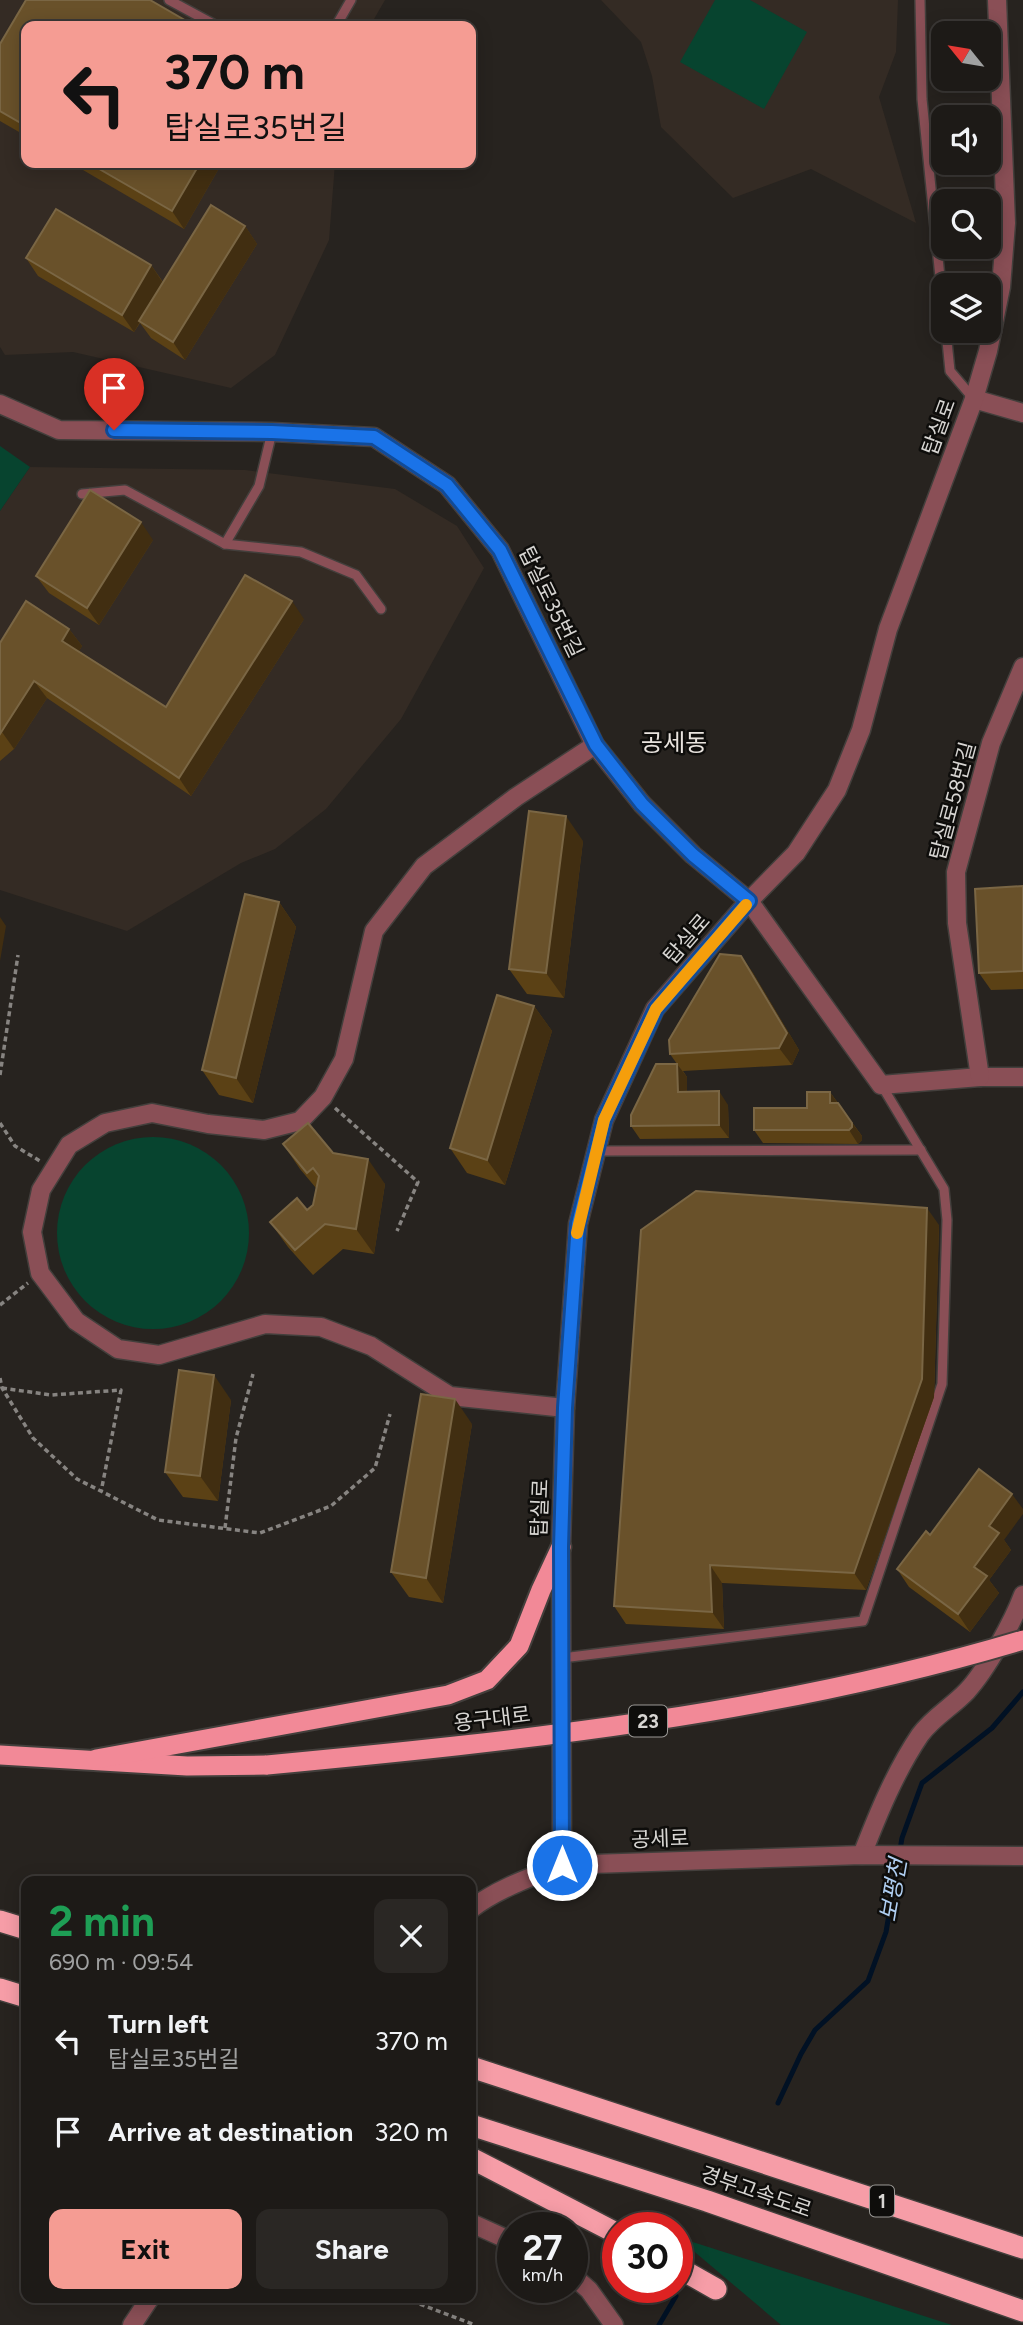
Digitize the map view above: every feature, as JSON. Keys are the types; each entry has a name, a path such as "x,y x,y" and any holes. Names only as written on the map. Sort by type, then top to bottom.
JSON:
{"highway":[{"path":"96,1759 435,1697 487,1680 519,1646 561,1547"},
{"name":"용구대로","path":"0,1755 187,1766 267,1765 484,1744 733,1708 824,1691 1023,1640"},
{"path":"0,1921 21,1927"},
{"path":"0,1989 21,1995"},
{"name":"경부고속도로","path":"476,2069 1023,2248"},
{"name":"경부고속도로","path":"476,2126 707,2201 1023,2311"},
{"path":"476,2161 602,2226"},
{"path":"693,2281 710,2294"}],"street":[{"name":"탑실로","path":"562,1865 561,1547 565,1408 578,1224 604,1120 656,1009 749,901 796,853 837,790 861,730 888,629 974,399 1002,287 1006,223 997,0"},
{"path":"974,399 1023,413"},
{"name":"탑실로35번길","path":"0,404 59,430 272,432 374,437 447,485 500,550 596,745 642,804 693,855 749,901 881,1084"},
{"name":"탑실로58번길","path":"980,1077 957,923 956,872 992,743 1023,667"},
{"path":"565,1408 450,1396 371,1346 321,1326 265,1324 159,1355 118,1349 76,1321 40,1273 32,1232 41,1190 69,1145 105,1123 152,1114 264,1130 300,1121 323,1097 344,1059 374,931 425,866 516,797 596,745"},
{"path":"881,1084 980,1077 1023,1077"},
{"path":"868,1855 886,1797 912,1749 936,1717 966,1692 978,1677 1017,1612 1023,1595"},
{"name":"공세로","path":"476,1906 532,1876 562,1865 914,1854 1023,1856"},
{"path":"476,2225 497,2235"},
{"path":"588,2289 614,2325"},
{"path":"132,2325 147,2303"}],"lane":[{"path":"169,0 208,21"},
{"path":"339,21 351,0"},
{"path":"920,0 922,99 940,273"},
{"path":"947,343 950,371 974,399"},
{"path":"225,544 259,486 272,432"},
{"path":"82,494 125,490 225,544 301,552 356,575 382,609"},
{"path":"562,1658 863,1621 942,1384 947,1220 944,1189 881,1084"},
{"path":"597,1151 921,1150"}],"path":[{"path":"0,1075 18,955"},
{"path":"323,1097 418,1182 397,1231"},
{"path":"0,1123 15,1146 54,1169"},
{"path":"0,1306 40,1273"},
{"path":"225,1528 236,1438 253,1374"},
{"path":"0,1378 1,1388 33,1438 76,1479 158,1520 260,1532 331,1506 375,1468 390,1414"},
{"path":"1,1388 51,1395 121,1390 101,1492"},
{"path":"417,2303 475,2325"}],"shaded area":[{"path":"0,0 385,0 373,21 21,21 21,168 335,168 329,240 275,355 231,388 73,352 5,355 0,347"},
{"path":"601,0 898,0 896,52 879,97 916,223 811,169 733,198 661,127 652,76 641,42"},
{"path":"30,467 245,470 395,489 457,526 484,568 401,719 326,809 275,849 241,863 127,931 0,890 0,511"}],"green space":[{"path":"715,0 750,0 807,32 764,109 680,62"},
{"path":"0,446 30,467 0,511"},
{"path":"153,1137 190,1144 221,1165 242,1196 249,1233 242,1270 221,1301 190,1322 153,1329 116,1322 85,1301 64,1270 57,1233 64,1196 85,1165 116,1144"},
{"path":"693,2242 952,2325 781,2325 693,2251"}],"building":[{"path":"26,0 150,0 186,21 21,21 21,123 0,111 0,44"},
{"path":"98,168 197,168 172,211"},
{"path":"211,205 245,226 173,342 139,321"},
{"path":"56,209 151,265 122,315 26,258"},
{"path":"90,490 141,522 87,608 36,576"},
{"path":"245,575 292,601 179,778 34,681 0,734 0,643 26,601 69,629 62,641 166,707"},
{"path":"529,811 566,816 546,973 509,969"},
{"path":"1023,886 1023,971 979,973 975,889"},
{"path":"245,894 279,902 236,1078 202,1070"},
{"path":"720,954 741,956 787,1033 779,1048 670,1054 669,1040"},
{"path":"497,995 534,1006 487,1160 450,1148"},
{"path":"656,1064 677,1064 678,1092 719,1091 719,1125 631,1126 631,1115"},
{"path":"807,1092 830,1092 830,1103 838,1103 852,1127 849,1130 754,1130 754,1108 807,1108"},
{"path":"308,1123 333,1153 368,1159 356,1229 325,1224 295,1250 270,1222 297,1198 307,1210 313,1205 319,1176 313,1168 307,1173 283,1144"},
{"path":"696,1191 927,1208 922,1379 854,1573 710,1565 712,1612 614,1606 641,1230"},
{"path":"179,1370 214,1375 200,1476 165,1472"},
{"path":"421,1394 455,1399 426,1578 391,1572"},
{"path":"979,1469 1012,1494 989,1526 999,1533 974,1567 987,1576 958,1614 897,1569 926,1531 930,1535"}],"waterway":[{"name":"보평천","path":"778,2103 815,2030 868,1981 886,1932 902,1838 922,1783 992,1728 1023,1692"},
{"name":"보평천","path":"659,2325 672,2303"}],"slow traffic":[{"path":"577,1233 604,1120 656,1009 746,905"}],"district":[{"name":"공세동","path":"674,743"}],"route":[{"path":"114,430 272,432 374,437 447,485 500,550 596,745 642,804 693,855 749,901 656,1009 604,1120 578,1224 565,1408 561,1547 562,1865"}]}
